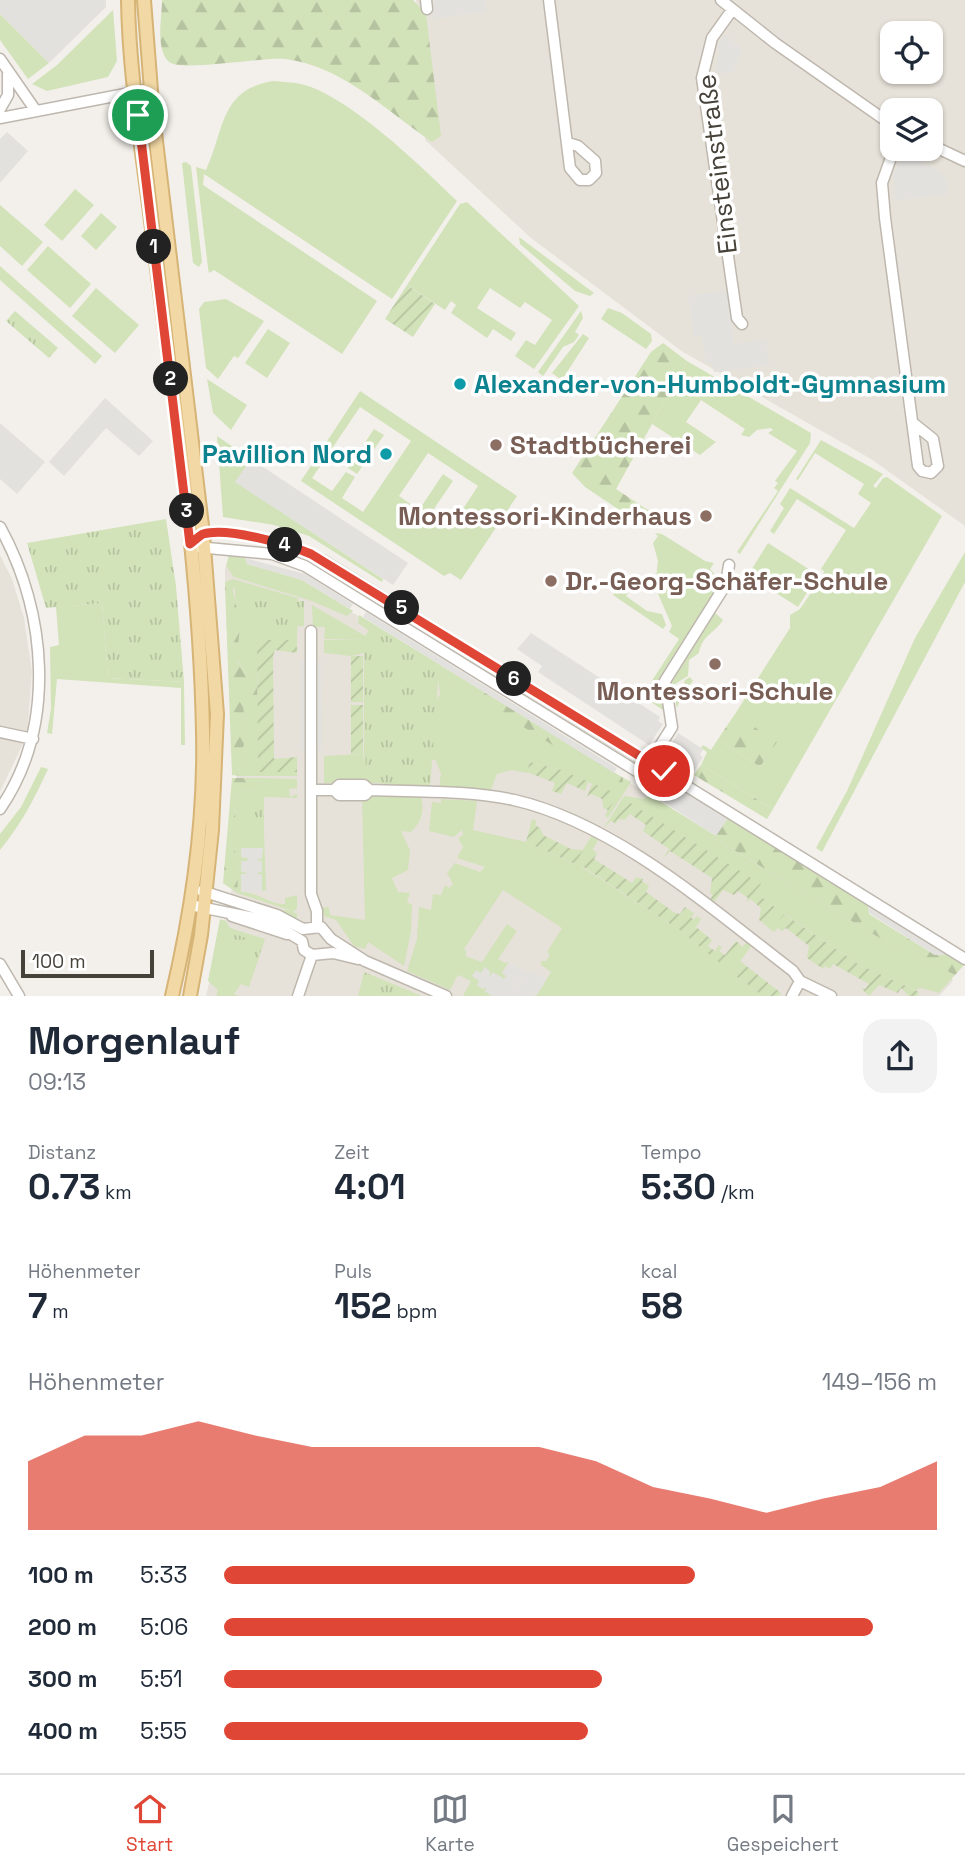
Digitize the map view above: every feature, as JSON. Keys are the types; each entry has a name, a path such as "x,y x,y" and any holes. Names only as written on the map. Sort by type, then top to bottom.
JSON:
{"main road":[{"path":"128,0 135,92 190,544 203,732 192,888 172,996"},
{"path":"144,0 151,89 203,534 217,714 215,790 206,892 190,996"}],"street":[{"path":"549,0 568,143"},
{"path":"721,0 800,62 880,117"},
{"name":"Einsteinstraße","path":"732,10 712,38 702,78 737,318 742,324"},
{"path":"0,59 36,111"},
{"path":"0,109 8,94 8,70"},
{"path":"0,118 151,89"},
{"path":"943,151 965,161"},
{"path":"889,161 884,174 883,194 913,424"},
{"path":"0,527 20,569 32,617 39,678 33,739 23,769 0,809"},
{"path":"729,565 726,584 665,681 673,727 649,763 643,771 632,771 622,761 296,562 243,549 204,550 190,544 203,534 253,538 299,550 391,601 649,763 965,959"},
{"path":"380,611 391,601"},
{"path":"302,941 312,928 317,911 311,894 311,631"},
{"path":"0,732 33,739"},
{"path":"311,789 334,790 339,795 365,795 370,790 493,796 536,806 570,819 630,853 793,971 800,981 831,996"},
{"path":"192,888 328,932 331,939 365,961 446,996"},
{"path":"190,905 229,914 260,927 289,934 302,941 304,950 312,955 326,953 365,961"},
{"path":"326,953 331,939"},
{"path":"298,996 312,955"},
{"path":"0,964 19,996"},
{"path":"792,996 800,981"}],"shaded area":[{"path":"0,0 106,0 106,7 49,63 0,14"},
{"path":"416,0 965,0 965,526 871,459 683,352 531,238 425,140"},
{"path":"435,0 485,0 487,11 433,19 431,4 435,4"},
{"path":"725,34 742,49 733,72 716,74 719,50 716,48"},
{"path":"7,132 28,151 0,183 0,139"},
{"path":"899,161 920,161 941,172 947,182 948,194 895,201 894,172"},
{"path":"727,291 734,344 766,340 769,365 714,372 712,363 706,363 702,336 694,337 688,296"},
{"path":"105,398 153,441 139,456 106,428 64,476 49,462"},
{"path":"0,423 45,462 17,494 0,479"},
{"path":"251,459 408,563 393,585 235,482"},
{"path":"0,555 12,579 24,618 32,672 27,735 0,792"},
{"path":"245,558 305,574 353,604 350,609 302,580 247,564"},
{"path":"229,561 275,571 355,614 883,939 949,972 953,981 939,996 206,996 235,876 232,844 238,755 225,581 225,569"},
{"path":"366,612 617,768 614,773 363,617"},
{"path":"531,633 660,717 658,721 663,724 649,745 538,672 542,666 517,649"},
{"path":"300,661 306,661 307,750 300,750"},
{"path":"314,661 321,661 322,750 315,750"},
{"path":"678,733 703,749 700,755 703,757 694,771 666,753"},
{"path":"662,777 728,818 716,836 651,794"},
{"path":"241,848 263,848 262,858 256,860 262,861 262,871 256,874 262,874 262,891 241,892 241,874 248,874 241,871 241,861 247,861 248,858 241,857"},
{"path":"868,903 950,955 935,955 869,913"},
{"path":"509,962 526,973 518,984 512,983 517,986 513,993 520,984 526,986 521,982 528,971 547,979 537,994 532,991 535,996 492,996 485,991 487,986 483,989 477,985 479,981 472,976 476,970 481,973 485,967 490,971 489,977 493,972 504,979 506,976 502,973"}],"green space":[{"path":"162,0 413,0 426,14 441,136 432,142 345,80 306,63 285,59 205,65 176,65 169,62 161,41"},
{"path":"113,10 117,61 108,77 47,91 32,84 57,65"},
{"path":"0,14 49,63 28,79 0,40"},
{"path":"273,81 301,84 340,102 384,134 457,201 392,299 204,174 203,185 377,301 342,354 214,270 209,273 196,167 206,170 227,113 234,102 256,86"},
{"path":"186,162 191,166 202,262 199,267 193,263 182,163"},
{"path":"75,189 94,205 62,241 44,225"},
{"path":"467,202 579,306 534,369 515,356 526,340 535,345 552,320 525,302 520,308 490,288 477,308 516,333 511,341 493,329 487,338 451,313 456,305 451,301 445,310 407,285 460,204"},
{"path":"0,205 43,242 22,266 0,246"},
{"path":"101,213 117,227 96,250 81,236"},
{"path":"519,237 594,293 590,296 575,291 520,244"},
{"path":"48,246 91,284 70,308 27,270"},
{"path":"0,266 102,356 95,364 0,280"},
{"path":"407,285 435,304 413,337 385,319"},
{"path":"96,288 139,325 115,353 72,316"},
{"path":"226,299 264,321 238,358 234,356 218,379 206,368 199,309 204,302"},
{"path":"608,308 622,313 651,334 652,341 646,349 601,319"},
{"path":"15,311 58,348 49,358 6,321"},
{"path":"581,311 583,318 575,332 579,335 574,342 563,347 543,376 538,372"},
{"path":"268,329 290,343 267,378 245,363"},
{"path":"583,334 589,338 562,380 552,373"},
{"path":"663,343 687,361 616,489 654,514 645,527 585,487 572,473 651,352"},
{"path":"687,361 811,433 810,443 740,554 737,552 778,491 774,488 778,483 775,481 797,451 768,433 773,430 771,428 757,430 749,437 741,435 745,429 701,400 686,422 716,442 700,455 652,424"},
{"path":"207,379 247,405 231,430 213,413"},
{"path":"360,391 517,496 461,580 450,573 444,576 301,481","holes":["360,407 411,441 363,512 342,498 355,477 346,472 332,491 312,478","428,453 478,486 449,530 429,516 453,481 443,474 419,510 399,496"]},
{"path":"374,429 384,435 357,474 348,468"},
{"path":"217,436 251,459 236,482 383,579 382,582 309,536 274,525 223,517"},
{"path":"821,440 883,474 873,486 876,488 883,478 887,477 942,516 773,809 701,765 707,752 701,748 703,745 711,750 718,739 760,767 776,742 735,714 790,628 790,615 800,609 823,575 824,571 821,569 846,530 797,499 774,534 770,531 784,508 780,504 790,488 854,528 871,503 858,494 864,484 815,453 798,480 796,479"},
{"path":"166,519 176,586 184,682 108,678 102,603 46,608 27,543"},
{"path":"655,533 662,534 705,561 714,563 710,569 721,582 659,679 666,712 642,696 679,639 669,632 672,626 655,587 658,561 653,543 658,536"},
{"path":"768,543 818,575 798,607 748,575"},
{"path":"965,552 965,582 822,852 816,848 847,791 915,638"},
{"path":"229,555 245,558 247,564 302,580 353,611 347,616 309,600 234,577 226,566"},
{"path":"627,575 636,580 626,596 647,611 662,614 666,625 663,629 613,595"},
{"path":"233,579 298,598 297,640 257,641 257,681 249,679 237,659 235,589 225,587 225,582"},
{"path":"232,586 240,624 237,660 249,679 257,681 258,702 243,704 246,733 238,776 232,775 225,587"},
{"path":"252,601 304,601 304,626 253,627"},
{"path":"102,603 108,678 184,682 185,745 181,745 181,688 57,679 52,734 47,733 51,709 50,647 59,645 56,607"},
{"path":"312,605 367,637 370,783 324,783 324,756 363,754 364,762 364,653 351,656 324,653 324,640 364,640 324,639 325,627 313,627"},
{"path":"715,613 723,620 706,638 699,653 689,660 688,676 675,684 676,689 681,691 685,680 690,677 693,681 682,694 677,708 671,683"},
{"path":"359,615 442,666 443,672 452,683 631,782 608,818 605,816 617,794 561,770 530,762 527,773 512,770 497,774 490,792 439,788 441,773 435,759 431,761 424,722 440,694 438,679 358,623"},
{"path":"371,626 439,669 430,788 366,782 364,638"},
{"path":"257,640 297,640 297,653 275,650 273,656 274,759 297,757 297,772 258,772"},
{"path":"351,656 363,656 363,702 351,702"},
{"path":"442,666 623,778 622,788 452,683 443,672"},
{"path":"258,702 258,772 297,772 297,776 238,776 246,733 243,703"},
{"path":"351,705 363,705 363,754 351,754"},
{"path":"735,714 777,742 760,767 718,739"},
{"path":"530,762 561,770 618,794 605,816 608,810 603,808 602,799 591,794 587,797 592,784 588,782 585,791 567,783 561,794 553,791 551,793 555,783 527,772"},
{"path":"701,765 773,809 767,819 694,775"},
{"path":"41,767 48,769 38,791 0,850 0,834 21,807"},
{"path":"232,778 260,778 255,791 239,792 236,798 234,848 239,863 237,893 223,883"},
{"path":"260,778 297,779 297,792 296,788 289,789 290,797 297,794 297,798 265,797 263,800 266,890 262,891 262,874 256,874 256,871 262,871 256,858 263,848 241,848 241,857 248,858 248,874 241,892 280,904 285,904 285,898 297,895 297,909 293,912 298,914 294,922 278,909 292,911 237,893 239,863 234,848 236,799 239,792 255,791"},
{"path":"248,794 264,794 264,825 248,825"},
{"path":"384,794 421,797 422,802 417,825 411,832 401,831 410,850 408,870 392,878 398,892 410,893 407,902 412,905 411,931 404,966 368,942 365,949 354,946 336,920 324,916 322,908 329,907 330,915 365,920 362,798"},
{"path":"650,795 716,836 715,839 883,940 955,975 939,993 921,988 915,990 858,964 785,914 771,930 763,923 775,907 755,892 760,884 627,801 613,822 610,821 602,831 624,796 644,799"},
{"path":"441,799 477,801 473,830 526,842 574,864 592,835 599,839 582,867 681,931 727,968 747,941 752,945 732,973 763,996 536,996 551,972 541,965 541,961 546,961 550,955 547,952 562,928 503,890 464,949 467,952 465,956 482,962 507,924 517,931 498,959 509,962 502,972 507,976 504,980 487,976 477,985 483,989 488,986 485,991 492,996 463,996 471,981 458,975 450,990 407,971 417,939 419,907 431,910 433,894 441,895 445,885 449,888 453,884 447,873 455,863 480,872 485,867 457,858 463,847 458,838 463,835 462,830 454,837 429,831 432,802 441,803"},
{"path":"627,801 761,884 755,892 776,908 763,923 759,920 761,908 750,899 746,903 748,898 738,891 734,895 723,890 712,905 708,902 713,895 710,893 712,878 670,851 663,858 669,849 643,831 646,825 630,814 625,820 619,819 615,824 613,822"},
{"path":"728,818 868,903 869,914 935,955 950,955 965,964 955,975 883,940 714,838"},
{"path":"532,819 537,821 535,825 543,835 571,849 583,850 575,864 526,842"},
{"path":"592,849 597,853 594,859 632,883 636,877 643,879 649,886 646,892 675,913 680,914 685,907 694,913 691,918 697,916 701,919 696,927 712,940 708,946 715,951 719,945 722,947 719,951 725,955 736,941 743,947 727,969 681,931 582,866"},
{"path":"784,914 858,964 919,992 917,996 909,996 901,988 898,993 879,985 869,996 861,988 865,989 869,984 833,964 830,969 825,966 823,969 807,958 809,946 786,928 782,931 778,928 774,932 771,930"},
{"path":"220,919 226,921 230,928 265,939 249,987 241,984 234,994 239,996 216,996 218,990 208,981"},
{"path":"235,934 263,944 257,963 228,954"},
{"path":"740,961 781,993 779,996 763,996 732,973"},
{"path":"364,972 422,996 358,996"}],"place":[{"name":"Alexander-von-Humboldt-Gymnasium","path":"460,384"},
{"name":"Stadtbücherei","path":"496,445"},
{"name":"Pavillion Nord","path":"386,454"},
{"name":"Montessori-Kinderhaus","path":"706,516"},
{"name":"Dr.-Georg-Schäfer-Schule","path":"551,581"},
{"name":"Montessori-Schule","path":"715,664"}],"route":[{"path":"138,115 190,544 203,534 229,535 282,543 311,554 403,608 664,771"}]}
